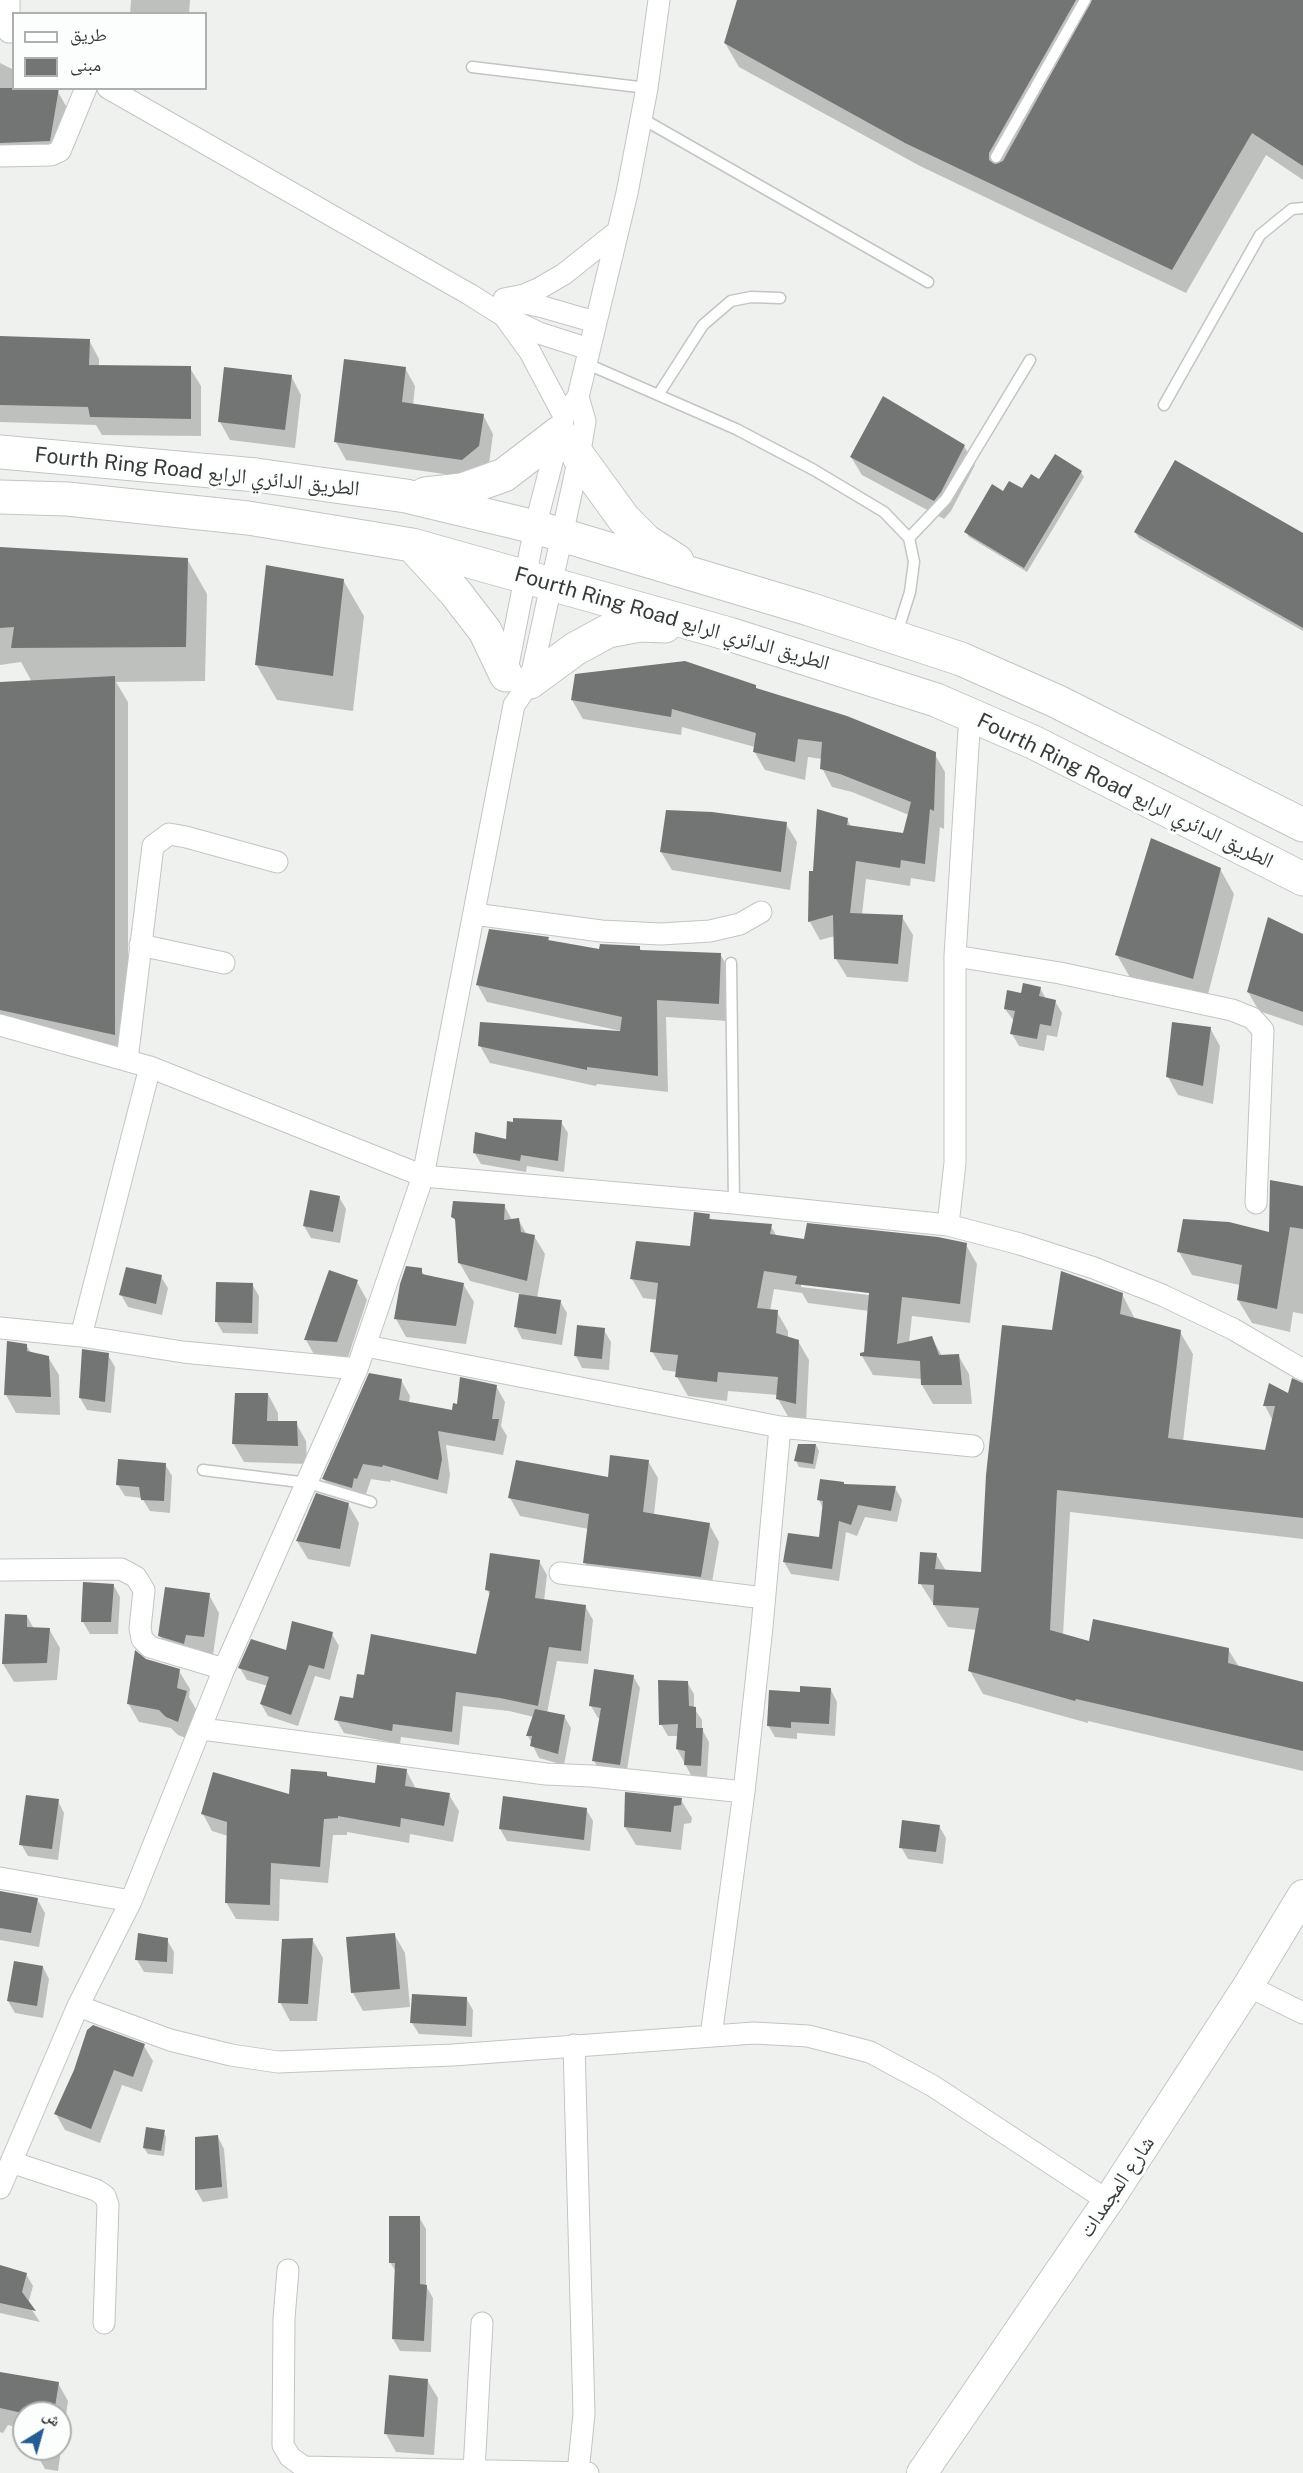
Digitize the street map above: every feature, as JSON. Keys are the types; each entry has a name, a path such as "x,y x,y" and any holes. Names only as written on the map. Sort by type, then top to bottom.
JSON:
{"main road":[{"path":"406,496 462,490 504,475 567,436 624,519 646,541 701,577"},
{"name":"Fourth Ring Road الطريق الدائري الرابع","path":"0,452 256,475 406,496 549,532 809,609 961,659 1056,701 1303,825"},
{"name":"Fourth Ring Road الطريق الدائري الرابع","path":"0,497 67,499 248,518 412,545 729,634 926,696 970,714 1045,747 1303,879"},
{"path":"412,545 455,592 485,631 517,687 575,649 608,631 640,625 729,634"},
{"name":"شارع المجمدات","path":"922,2473 1108,2201 1248,1986 1303,1895"}],"street":[{"path":"7,31 9,0"},
{"path":"0,2188 78,2006 131,1901 202,1729 224,1669 357,1370 423,1176 567,436 618,231 641,118 659,0"},
{"path":"0,156 51,155 60,151 85,90"},
{"path":"112,90 469,294 504,308 539,333 587,356"},
{"path":"504,308 564,274 618,231"},
{"path":"504,308 543,307 595,322"},
{"path":"504,308 530,352 567,436 517,687"},
{"path":"567,436 585,421 578,397"},
{"path":"948,1225 955,1163 955,956 970,714"},
{"path":"127,1060 153,846 169,834 277,861"},
{"path":"474,914 602,931 661,934 710,931 740,924 761,912"},
{"path":"140,945 224,963"},
{"path":"955,956 1060,973 1232,1010 1252,1018 1263,1030 1256,1203"},
{"path":"0,1025 150,1067 423,1176 734,1203 948,1225 1041,1251 1162,1295 1233,1329 1303,1370"},
{"path":"81,1336 150,1067"},
{"path":"0,1328 81,1336 183,1352 357,1370"},
{"path":"366,1346 780,1427 973,1446"},
{"path":"711,2036 744,1792 780,1427"},
{"path":"0,1569 121,1569 135,1577 144,1590 140,1628 142,1639 150,1647 224,1669"},
{"path":"560,1573 764,1598"},
{"path":"202,1729 546,1774 591,1776 744,1792"},
{"path":"0,1878 131,1901"},
{"path":"1248,1986 1303,2013"},
{"path":"78,2006 170,2040 231,2055 278,2062 453,2055 754,2032 808,2036 870,2052 933,2086 1108,2201"},
{"path":"288,2270 284,2318 283,2445 290,2457 304,2467 581,2473 584,2414 574,2045"},
{"path":"11,2162 96,2190 105,2196 108,2205 104,2323"},
{"path":"474,2471 482,2323"}],"lane":[{"path":"996,157 1085,0"},
{"path":"472,67 647,88"},
{"path":"641,118 928,282"},
{"path":"1164,405 1260,235 1292,209 1303,208"},
{"path":"658,395 703,325 730,301 751,297 780,298"},
{"path":"587,356 658,395 736,429 814,470 884,512 909,538 914,562 910,592 896,638"},
{"path":"909,538 946,499 1030,360"},
{"path":"731,963 734,1203"},
{"path":"203,1470 308,1483 371,1502"}],"building":[{"path":"737,0 1076,0 989,153 989,160 995,164 1003,161 1092,0 1303,0 1303,166 1252,133 1172,270 905,143 724,43"},
{"path":"0,88 59,90 50,141 0,143"},
{"path":"0,336 90,339 89,365 191,366 191,419 90,417 88,407 0,405"},
{"path":"344,359 406,367 402,402 484,414 479,446 462,460 334,442"},
{"path":"224,367 292,375 285,430 218,422"},
{"path":"883,396 965,445 934,501 850,457"},
{"path":"1055,454 1082,471 1024,568 964,532 992,484 1003,491 1009,481 1022,488 1031,474 1039,479"},
{"path":"1175,460 1303,533 1303,628 1134,532"},
{"path":"0,547 188,558 186,647 11,648 14,627 0,628"},
{"path":"266,565 344,579 333,676 255,665"},
{"path":"685,661 756,685 756,688 847,716 936,752 934,811 930,809 925,864 901,860 900,868 856,861 850,913 903,915 898,964 834,959 833,915 808,922 809,871 813,871 817,809 848,818 847,825 903,833 911,802 840,774 820,769 822,742 798,739 795,762 753,752 756,733 672,709 671,717 571,700 575,674"},
{"path":"115,676 115,1035 0,1010 0,682"},
{"path":"666,810 712,812 787,822 781,872 660,852"},
{"path":"1151,838 1221,868 1193,979 1115,955"},
{"path":"1268,917 1303,934 1303,1012 1247,992"},
{"path":"489,929 549,937 548,940 599,949 600,944 640,946 640,950 721,953 719,1004 657,1000 658,1076 587,1067 587,1070 478,1046 480,1022 620,1031 622,1017 476,985"},
{"path":"1023,983 1041,987 1039,996 1056,1000 1051,1026 1040,1024 1037,1039 1010,1034 1015,1011 1004,1009 1007,990 1021,993"},
{"path":"1172,1022 1211,1027 1203,1086 1166,1077"},
{"path":"513,1118 562,1120 558,1161 521,1155 520,1161 473,1153 475,1132 506,1139 507,1121 513,1122"},
{"path":"1270,1180 1303,1186 1303,1229 1290,1227 1277,1309 1237,1300 1242,1265 1177,1252 1183,1219 1229,1222 1269,1232"},
{"path":"310,1190 340,1196 333,1232 303,1226"},
{"path":"453,1201 505,1204 504,1220 519,1218 521,1232 535,1235 527,1281 458,1263 455,1219 451,1217"},
{"path":"694,1212 710,1214 709,1219 772,1224 770,1234 804,1239 807,1223 938,1237 967,1243 960,1304 902,1297 897,1344 932,1336 939,1355 959,1354 962,1385 921,1385 920,1361 860,1356 860,1353 864,1352 869,1293 795,1284 797,1276 764,1271 757,1308 778,1310 776,1333 799,1340 796,1404 776,1399 778,1377 718,1372 717,1382 675,1377 678,1355 650,1352 658,1283 630,1279 636,1241 690,1246"},
{"path":"406,1266 422,1268 422,1274 464,1283 456,1326 394,1319 400,1284"},
{"path":"126,1267 162,1275 156,1304 119,1295"},
{"path":"329,1270 358,1280 337,1342 304,1340"},
{"path":"1061,1271 1123,1293 1120,1314 1181,1330 1168,1438 1265,1450 1275,1406 1263,1406 1269,1383 1288,1393 1292,1378 1303,1383 1303,1518 1057,1490 1050,1630 1089,1641 1093,1619 1229,1648 1228,1663 1303,1682 1303,1751 1076,1699 1075,1701 968,1671 979,1608 933,1605 934,1585 918,1584 920,1552 937,1553 935,1569 981,1572 986,1475 1002,1325 1052,1330"},
{"path":"216,1282 253,1283 252,1323 215,1322"},
{"path":"519,1294 561,1300 556,1334 514,1327"},
{"path":"577,1325 605,1328 602,1359 574,1356"},
{"path":"7,1341 27,1344 27,1351 49,1356 51,1397 4,1395"},
{"path":"82,1349 109,1353 105,1402 79,1398"},
{"path":"369,1373 402,1379 399,1400 452,1410 453,1403 457,1404 460,1377 497,1385 492,1419 499,1419 495,1441 438,1431 442,1459 438,1480 383,1465 382,1467 363,1464 357,1479 354,1478 352,1488 322,1479"},
{"path":"235,1393 268,1393 267,1421 297,1421 298,1446 232,1444"},
{"path":"798,1444 816,1444 813,1464 794,1461"},
{"path":"610,1455 649,1460 643,1512 710,1523 701,1577 583,1563 589,1514 508,1498 516,1460 608,1477"},
{"path":"118,1459 166,1463 164,1501 141,1500 139,1487 116,1485"},
{"path":"820,1479 844,1482 844,1484 896,1486 891,1511 858,1505 851,1525 839,1521 832,1569 783,1562 788,1533 819,1537 823,1501 817,1500"},
{"path":"316,1493 349,1503 340,1549 296,1541"},
{"path":"490,1553 540,1560 535,1598 586,1605 581,1651 549,1647 538,1706 456,1692 452,1732 393,1724 392,1731 334,1720 340,1696 353,1698 357,1674 364,1675 371,1634 476,1654 490,1591 485,1590"},
{"path":"83,1582 114,1584 111,1622 81,1622"},
{"path":"165,1587 210,1593 204,1637 186,1635 184,1644 158,1636"},
{"path":"5,1614 27,1615 27,1627 50,1628 47,1663 2,1664"},
{"path":"292,1621 333,1632 324,1669 309,1665 291,1715 260,1704 269,1677 238,1668 251,1639 286,1650"},
{"path":"135,1650 146,1659 180,1669 177,1688 187,1691 178,1722 166,1717 159,1710 127,1704"},
{"path":"594,1669 634,1675 620,1765 592,1761 601,1708 589,1706"},
{"path":"658,1680 688,1681 689,1706 696,1707 696,1728 703,1728 701,1766 684,1765 685,1751 676,1749 678,1724 659,1725"},
{"path":"800,1686 831,1688 829,1724 791,1722 791,1728 767,1726 769,1690 800,1692"},
{"path":"535,1709 565,1715 558,1754 530,1746 532,1736 526,1736"},
{"path":"377,1765 407,1769 405,1786 450,1793 444,1826 401,1818 400,1827 338,1816 338,1818 324,1819 320,1867 271,1863 270,1905 225,1903 227,1822 201,1814 213,1772 289,1794 291,1769 327,1772 327,1776 375,1783"},
{"path":"625,1792 682,1798 681,1805 674,1806 671,1832 624,1827"},
{"path":"26,1795 59,1799 52,1849 19,1845"},
{"path":"503,1796 587,1808 584,1840 499,1829"},
{"path":"902,1820 940,1825 936,1852 899,1848"},
{"path":"0,1891 38,1898 31,1933 0,1928"},
{"path":"138,1933 168,1938 167,1962 135,1960"},
{"path":"395,1933 400,1989 351,1993 346,1937"},
{"path":"313,1938 308,2004 278,2003 282,1939"},
{"path":"14,1961 43,1966 37,2006 7,2001"},
{"path":"412,1994 467,1997 466,2026 410,2023"},
{"path":"93,2025 145,2044 133,2077 114,2070 91,2129 54,2114 74,2070 87,2030"},
{"path":"146,2127 165,2130 161,2151 143,2148"},
{"path":"218,2135 222,2187 195,2190 195,2137"},
{"path":"389,2216 420,2216 420,2284 427,2285 424,2341 392,2339 395,2263 389,2263"},
{"path":"0,2265 27,2273 22,2292 36,2311 0,2303"},
{"path":"0,2372 59,2382 56,2401 12,2401 12,2411 0,2408"},
{"path":"389,2375 428,2379 424,2437 384,2434"}]}
